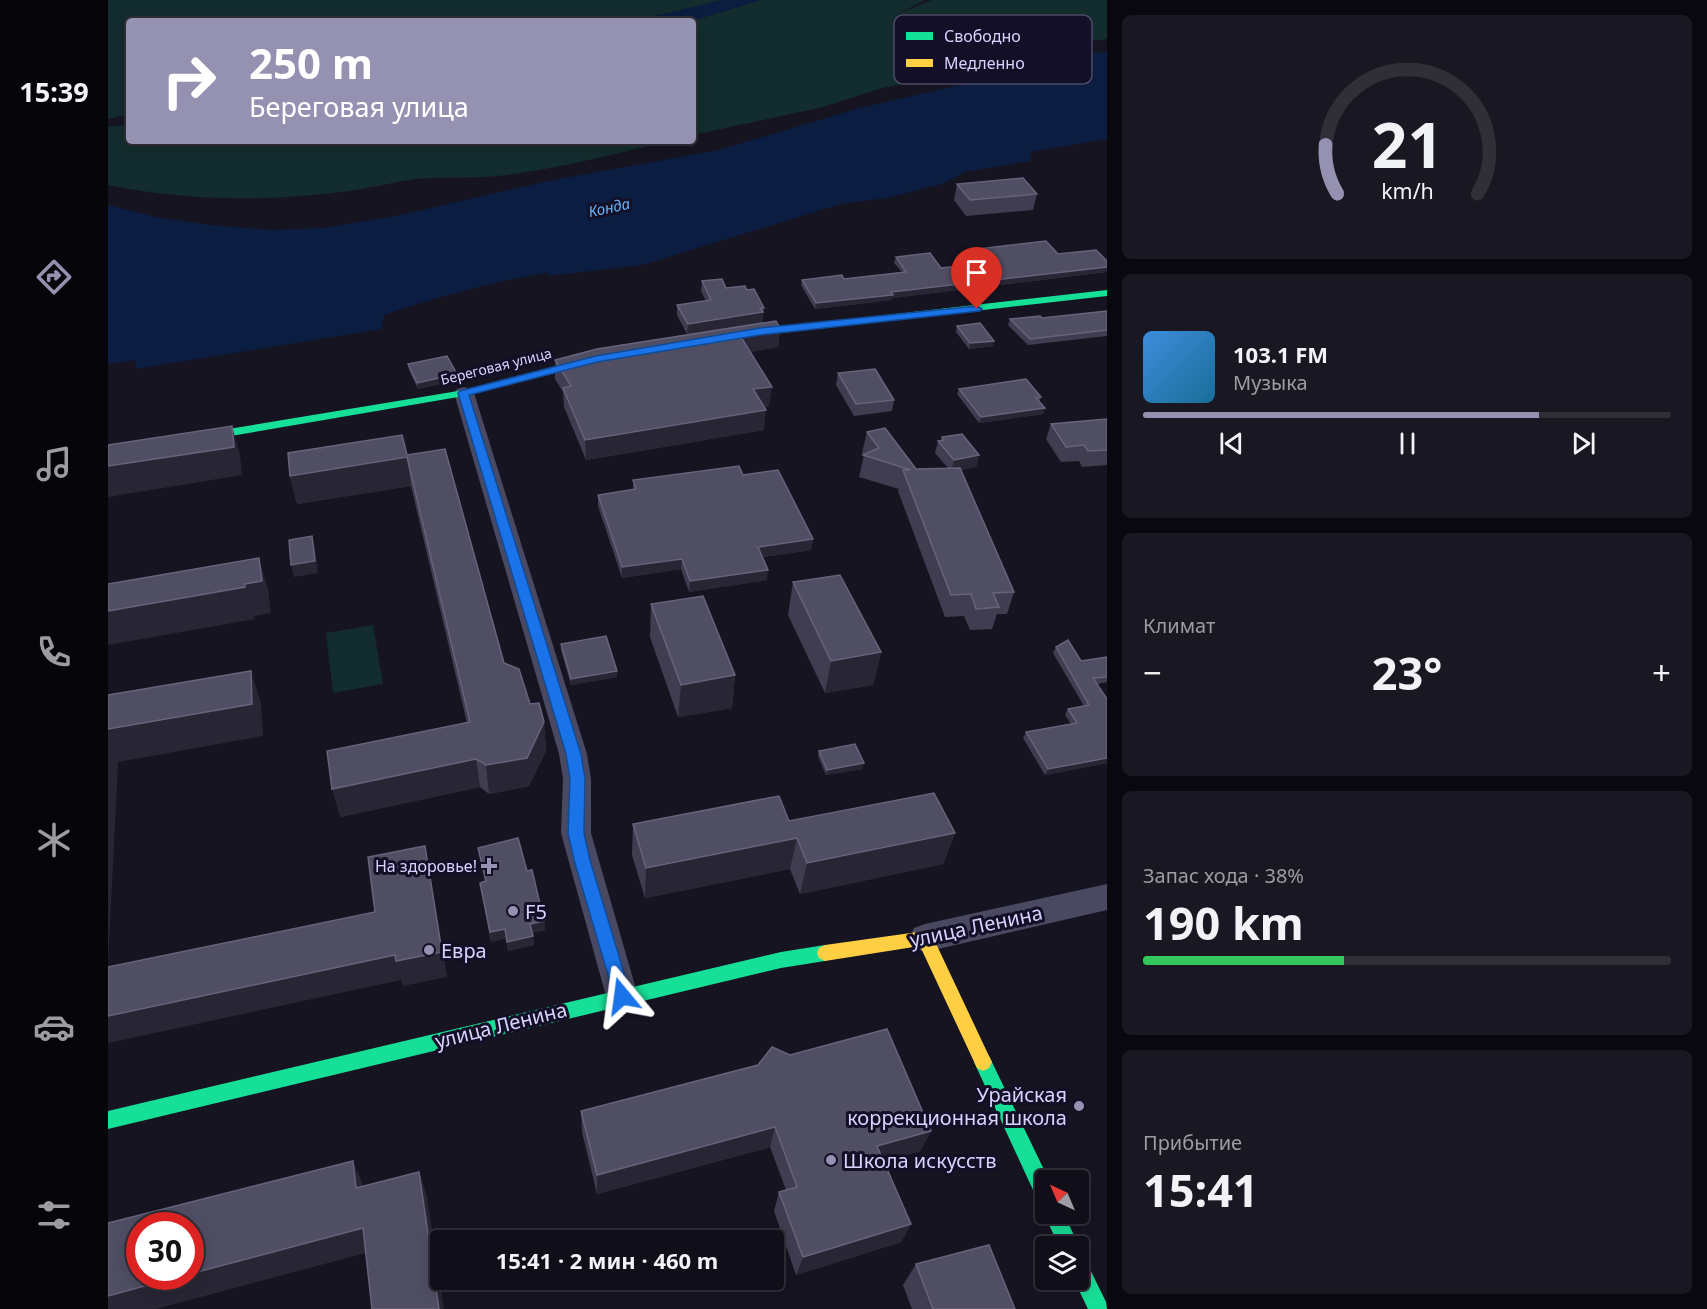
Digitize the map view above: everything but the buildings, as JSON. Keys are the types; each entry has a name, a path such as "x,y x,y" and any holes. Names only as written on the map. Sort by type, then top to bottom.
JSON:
{"street":[{"path":"725,337 792,327 912,316 1107,293"},
{"name":"Береговая улица","path":"108,453 464,393 571,364 608,357"},
{"path":"464,393 573,754 577,779 576,833 622,996"},
{"name":"улица Ленина","path":"108,1120 781,960 925,938 1107,897"},
{"path":"925,938 1035,1173"},
{"path":"1089,1289 1099,1309"}],"green space":[{"path":"108,0 723,0 647,18 126,18 126,115 108,119"},
{"path":"760,0 925,0 898,14 932,0 1107,0 1107,39 1092,41 1092,15 894,15 894,84 903,84 882,88 823,107 696,134 696,20"},
{"path":"126,124 126,144 655,144 563,166 498,176 416,179 319,195 228,198 168,194 108,185 108,127"},
{"path":"373,625 383,684 333,693 326,633"}],"water":[{"path":"723,0 760,0 696,20 647,18"},
{"name":"Конда","path":"1107,51 1107,139 1031,152 1030,161 965,172 942,184 887,198 841,204 642,265 549,276 546,273 464,291 384,315 381,329 136,369 136,360 108,364 108,205 156,217 210,225 272,230 323,228 396,216 553,180 719,150 856,109 964,84 1092,84 1092,54"}],"traffic: fast":[{"path":"737,335 1107,293"},
{"path":"108,453 464,393 598,359"},
{"path":"108,1120 781,960 825,953"},
{"path":"983,1062 1035,1173"},
{"path":"1059,1224 1064,1236"},
{"path":"1089,1289 1099,1309"}],"traffic: slow":[{"path":"825,953 925,938 983,1062"}],"place":[{"name":"На здоровье!","path":"489,866"},
{"name":"F5","path":"513,911"},
{"name":"Евра","path":"429,950"},
{"name":"Урайская коррекционная школа","path":"1079,1106"},
{"name":"Школа искусств","path":"831,1160"}],"route":[{"path":"622,996 576,833 577,779 573,754 464,393 571,364 760,332 977,309"}]}
